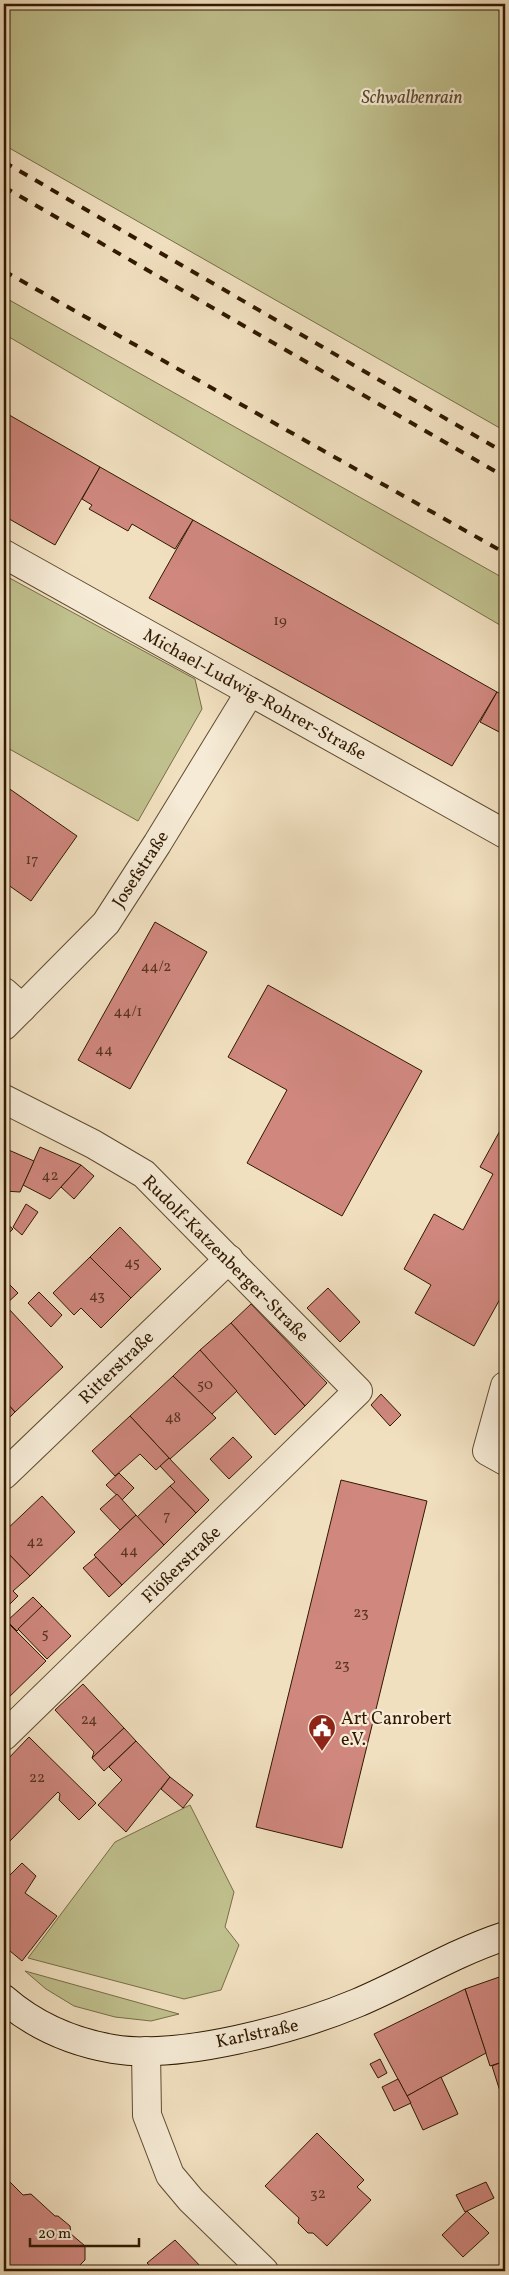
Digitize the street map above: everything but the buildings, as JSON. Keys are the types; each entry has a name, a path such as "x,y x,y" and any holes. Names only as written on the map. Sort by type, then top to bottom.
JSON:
{"street":[{"name":"Michael-Ludwig-Rohrer-Straße","path":"4,554 505,834"},
{"name":"Josefstraße","path":"10,1009 106,923 250,692"},
{"name":"Rudolf-Katzenberger-Straße","path":"4,1099 93,1144 144,1174 358,1391"},
{"name":"Ritterstraße","path":"4,1476 229,1259"},
{"path":"496,1456 505,1386"},
{"name":"Flößerstraße","path":"4,1736 358,1391"},
{"name":"Karlstraße","path":"4,1999 45,2027 72,2039 113,2049 146,2051 204,2045 311,2021 358,2002 470,1947 505,1936"},
{"path":"146,2051 147,2116 170,2175 191,2200 264,2271"}],"green space":[{"name":"Schwalbenrain","path":"4,4 505,4 505,431 4,145"},
{"path":"4,297 505,579 505,628 4,334"},
{"path":"4,575 195,679 202,709 138,821 4,746"},
{"path":"190,1805 234,1892 225,1927 239,1945 221,1990 184,1999 28,1958 115,1842"},
{"path":"25,1971 179,2014 151,2021 115,2017 74,2006 46,1989"}],"railway":[{"path":"4,162 505,453"},
{"path":"4,187 505,477"},
{"path":"4,271 505,553"}],"place":[{"name":"Art Canrobert e.V.","path":"322,1752"}]}
